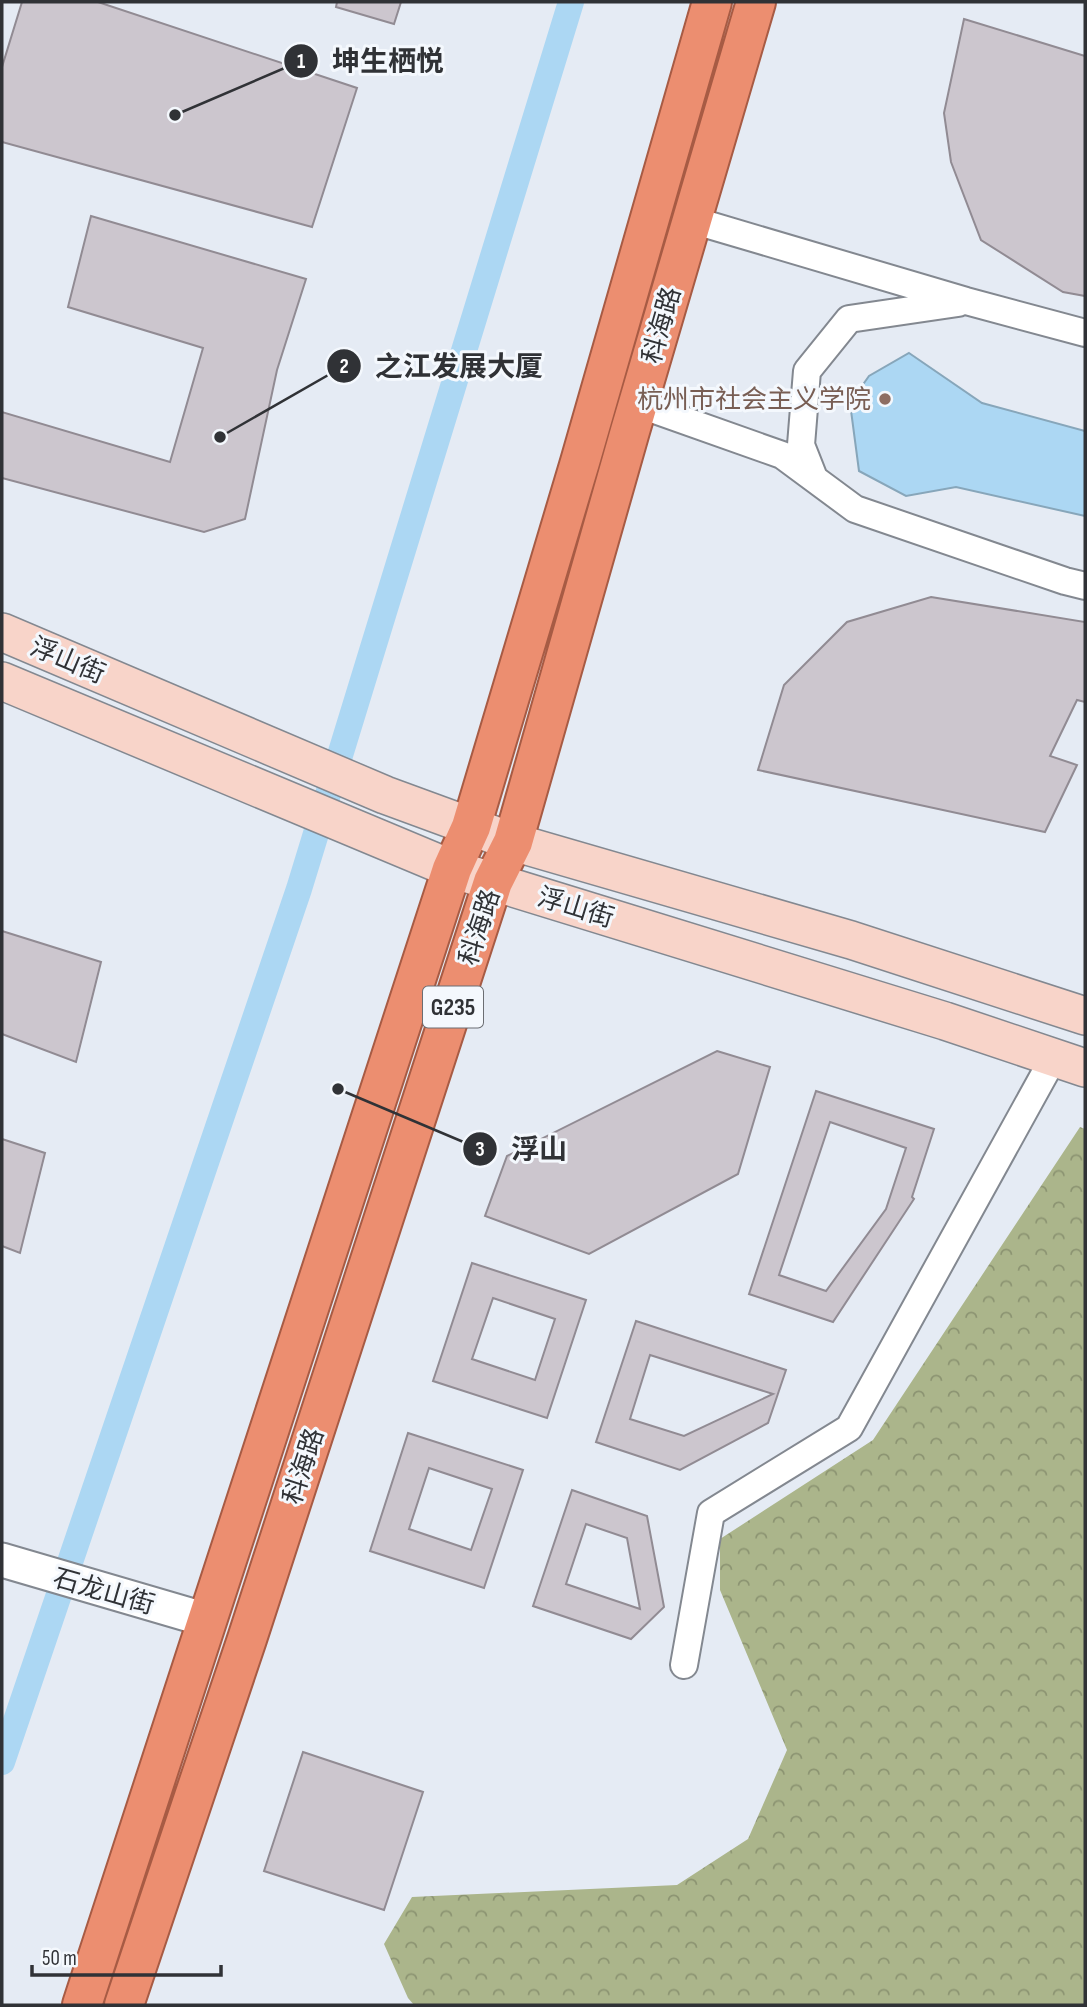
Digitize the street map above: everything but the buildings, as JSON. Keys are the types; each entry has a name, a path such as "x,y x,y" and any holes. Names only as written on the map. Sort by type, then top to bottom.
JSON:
{"highway":[{"name":"科海路","path":"82,2005 452,869 471,827 584,449 712,2"},
{"name":"科海路","path":"124,2005 494,882 513,842 756,2"}],"main road":[{"name":"浮山街","path":"2,632 385,795 513,842 851,940 1085,1016"},
{"name":"浮山街","path":"2,681 452,869 945,1021 1069,1063"}],"street":[{"path":"692,220 966,301 1085,333"},
{"path":"814,479 801,445 807,371 849,319 966,301"},
{"path":"638,404 782,455 855,509 1065,582 1085,586"},
{"path":"684,1665 711,1513 849,1428 1069,1063"},
{"name":"石龙山街","path":"7,1562 207,1620"}],"green space":[{"path":"1080,1127 1085,1129 1085,2005 414,2005 408,1998 384,1944 412,1897 677,1885 748,1839 787,1750 720,1590 720,1539 873,1440"}],"water":[{"path":"909,353 982,403 1085,431 1085,516 956,487 906,496 859,471 850,403 869,376"}],"waterway":[{"path":"2,1762 299,889 571,2"}],"place":[{"name":"坤生栖悦","path":"175,115"},
{"name":"杭州市社会主义学院","path":"885,399"},
{"name":"之江发展大厦","path":"220,437"},
{"name":"浮山","path":"338,1089"}]}
